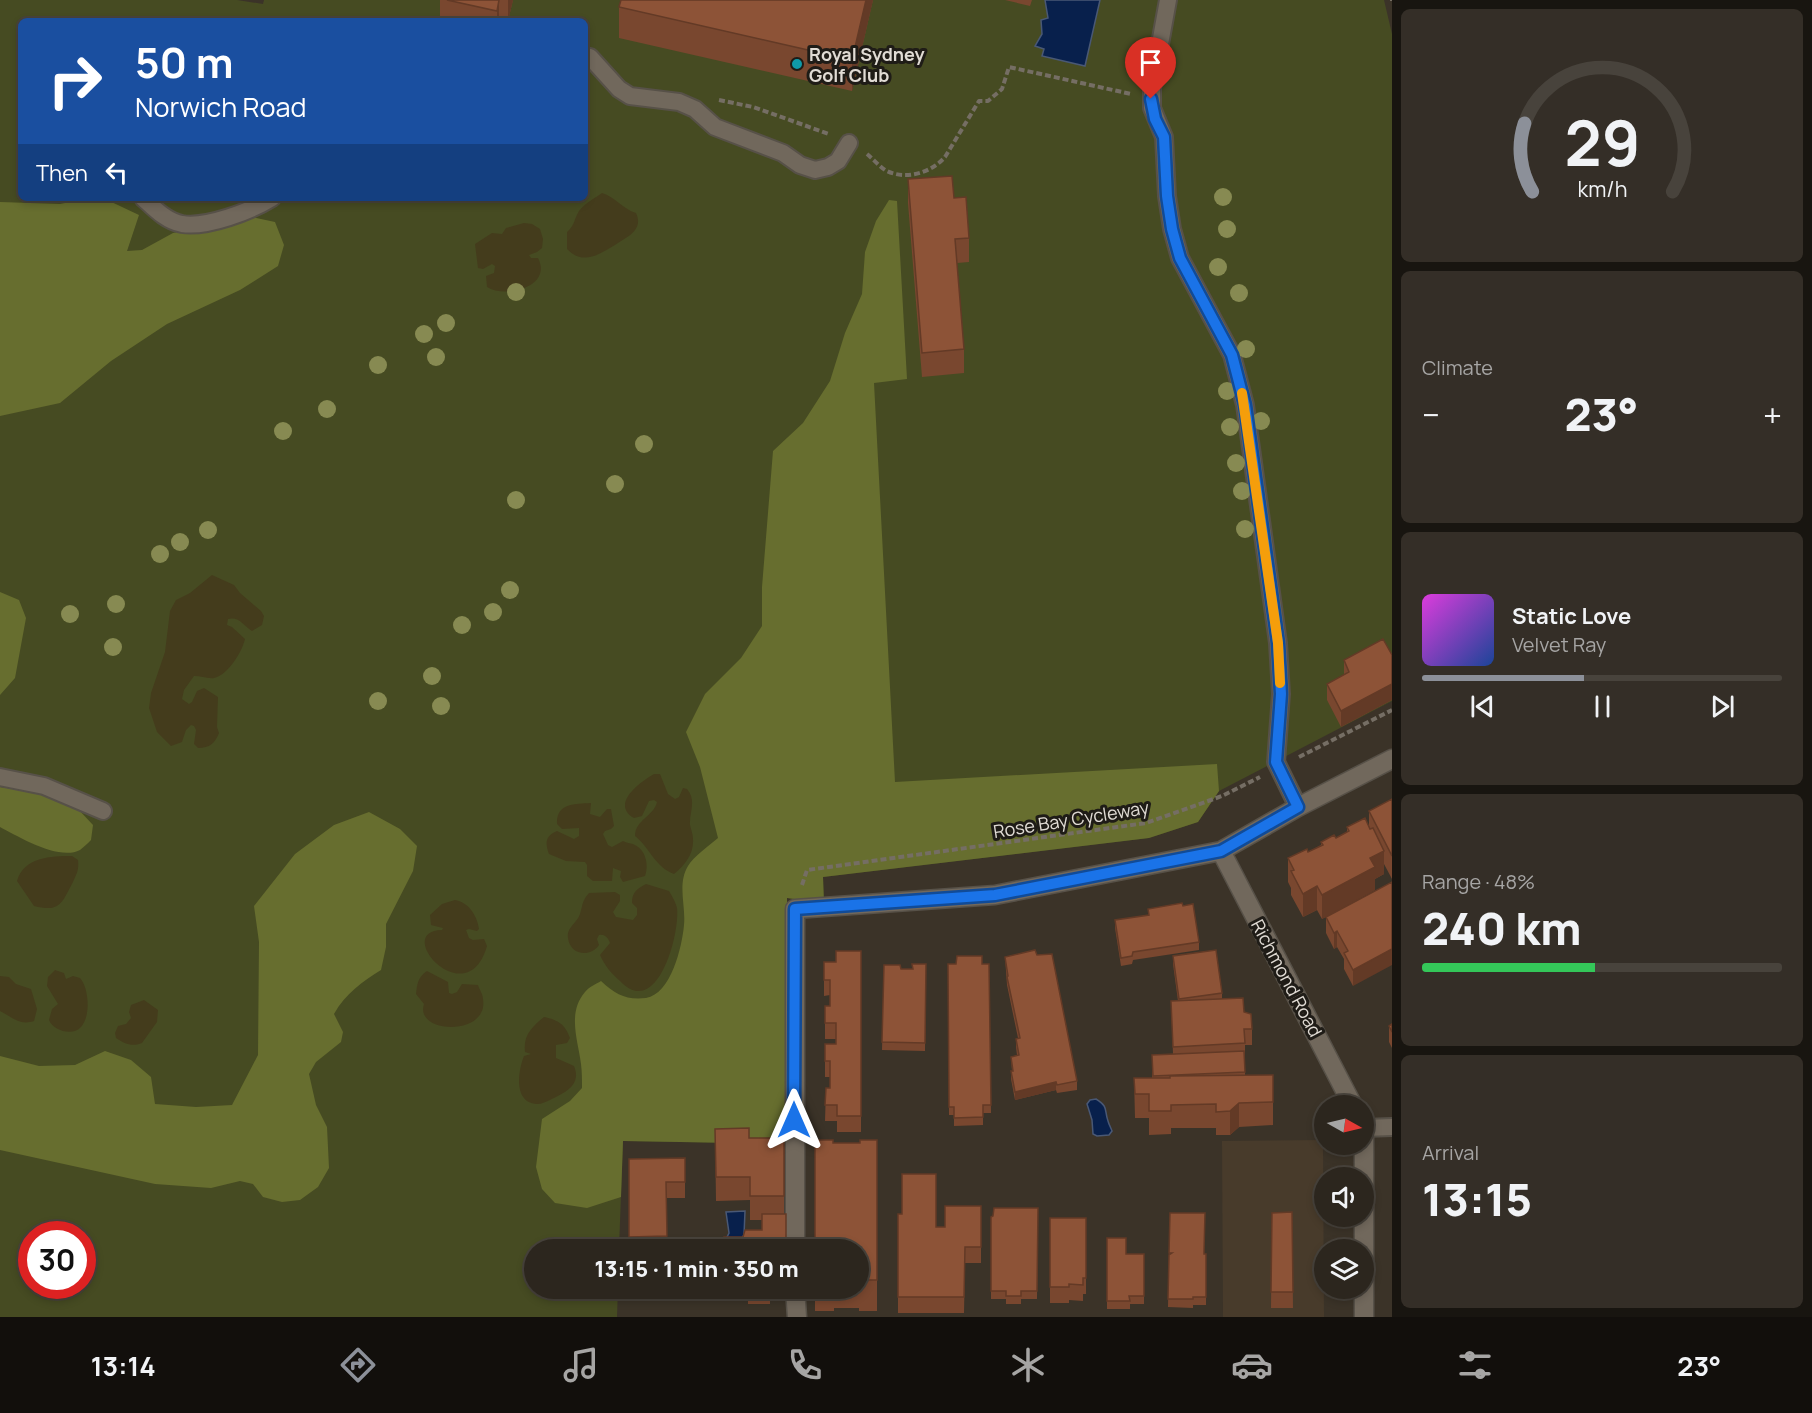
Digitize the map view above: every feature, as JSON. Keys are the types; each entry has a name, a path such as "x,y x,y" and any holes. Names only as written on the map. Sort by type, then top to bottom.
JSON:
{"street":[{"path":"795,1239 795,909 995,895 1221,851 1298,807 1392,759"},
{"name":"Richmond Road","path":"1221,851 1347,1095"},
{"path":"1364,1155 1364,1317"},
{"path":"796,1299 797,1317"}],"lane":[{"path":"1168,0 1151,99 1155,119 1164,137 1167,196 1172,229 1180,258 1232,355 1245,405 1278,643 1281,694 1276,762 1298,807"},
{"path":"588,57 619,89 630,96 679,102 695,109 716,127 783,153 800,165 815,170 828,167 838,161 849,143"},
{"path":"146,201 166,218 181,224 198,224 229,217 267,201"},
{"path":"0,777 44,786 104,811"},
{"path":"1374,1127 1392,1126"}],"path":[{"path":"970,118 979,100 988,101 1002,89 1009,67 1151,99"},
{"name":"Rose Bay Cycleway","path":"795,909 807,870 1146,824 1222,796 1392,710"}],"shaded area":[{"path":"1314,1140 1314,1155 1323,1155 1323,1167 1314,1167 1314,1227 1323,1227 1324,1239 1314,1239 1314,1299 1324,1299 1324,1317 1223,1317 1222,1141"}],"green space":[{"name":"Royal Sydney Golf Club","path":"0,0 237,0 263,4 264,0 1384,0 1392,34 1392,701 1219,791 1198,822 1149,838 823,877 824,903 787,898 789,1144 623,1141 619,1239 524,1239 524,1299 618,1299 617,1317 0,1317"},
{"path":"889,200 897,201 907,379 874,383 895,782 1217,764 1219,791 1198,822 1149,838 823,877 824,903 787,898 789,1144 623,1141 621,1197 587,1208 555,1203 542,1189 536,1167 542,1119 570,1101 582,1088 575,1027 576,1009 585,992 601,981 612,990 627,997 646,998 655,995 674,968 684,925 682,888 685,873 694,859 718,838 700,767 686,732 705,694 741,658 762,626 762,587 773,451 803,423 830,381 845,333 862,294 865,252 876,221"},
{"path":"75,201 109,201 139,215 127,251 142,250 173,233 252,217 275,222 284,245 278,266 240,290 167,324 111,361 60,403 0,416 0,202 60,204"},
{"path":"0,592 19,600 26,618 15,678 0,695"},
{"path":"0,787 41,793 78,809 93,825 91,840 80,850 71,853 61,852 39,846 0,827"},
{"path":"369,812 400,829 417,846 413,871 386,924 386,947 381,970 355,989 338,1007 334,1014 343,1032 341,1042 316,1062 309,1074 316,1105 327,1127 329,1168 318,1187 300,1200 282,1202 263,1197 253,1184 240,1181 211,1188 155,1184 0,1150 0,1056 39,1066 75,1065 105,1051 131,1060 151,1077 155,1104 196,1107 232,1105 258,1055 259,942 254,906 295,854 334,825"}],"sand":[{"path":"602,193 636,213 638,224 629,236 603,252 591,257 579,257 567,249 567,232 581,208"},
{"path":"524,223 532,224 540,229 543,239 542,248 529,255 531,258 538,258 541,268 539,276 525,288 515,291 505,292 487,287 486,276 494,273 495,266 492,264 483,269 478,268 475,244 492,233 502,234 506,228"},
{"path":"212,575 234,585 261,611 264,616 262,625 252,631 238,620 228,619 227,625 245,639 238,656 219,676 212,678 194,676 184,690 182,699 189,704 197,691 204,688 218,697 217,727 219,733 216,740 209,746 198,748 194,744 196,730 191,725 186,730 182,742 171,746 157,732 149,708 151,693 165,652 170,611 176,600 190,593"},
{"path":"654,774 660,774 668,794 675,799 679,797 683,788 687,789 692,798 690,825 693,837 692,850 685,863 674,874 662,867 635,836 638,826 657,802 649,801 642,816 634,818 627,812 625,806 626,800 635,788"},
{"path":"591,803 590,814 600,817 607,809 611,809 614,826 603,834 608,845 612,847 623,841 637,846 644,853 647,867 645,876 623,882 620,877 621,871 613,868 612,881 593,881 587,876 585,862 566,861 549,854 547,840 553,833 557,831 574,839 579,836 579,828 562,829 557,824 563,808"},
{"path":"72,856 78,860 78,869 60,904 50,908 34,906 17,881 21,873 26,867 39,860"},
{"path":"646,884 669,891 676,906 677,920 675,936 664,969 655,982 645,990 633,990 614,975 600,955 610,943 606,936 599,935 597,939 599,945 591,952 581,953 572,948 568,934 579,917 589,893 615,892 620,895 620,901 613,912 616,917 633,920 637,915 637,908 632,903 634,893"},
{"path":"455,900 468,906 476,919 479,929 477,931 466,930 469,938 484,939 487,946 477,965 464,973 451,972 438,965 429,954 425,943 428,934 443,928 431,925 430,915 442,904"},
{"path":"55,970 64,973 66,979 73,976 80,978 85,988 88,1002 86,1016 81,1027 73,1032 54,1027 49,1020 52,1009 58,1004 47,986 48,977"},
{"path":"427,971 448,982 449,993 452,994 457,992 462,984 478,985 483,999 482,1011 475,1020 452,1027 440,1026 430,1021 424,1014 424,1004 416,994 418,981"},
{"path":"0,976 9,977 16,984 31,989 37,1009 34,1021 20,1022 0,1011"},
{"path":"144,1000 158,1010 157,1022 142,1043 135,1045 122,1042 116,1038 115,1033 118,1026 126,1024 131,1018 129,1012 131,1005"},
{"path":"544,1017 560,1023 566,1029 570,1038 567,1043 556,1045 556,1058 574,1066 576,1078 566,1091 537,1104 524,1098 519,1078 524,1056 531,1054 525,1052 527,1036"}],"water":[{"path":"1045,0 1100,0 1085,66 1042,56 1044,49 1035,46 1042,34 1041,20 1048,18"},
{"path":"1096,1099 1103,1104 1105,1109 1112,1131 1109,1135 1093,1134 1087,1104 1090,1100"},
{"path":"745,1211 744,1235 741,1239 726,1239 729,1233 726,1212"}],"building":[{"path":"447,0 499,0 497,11"},
{"path":"621,0 866,0 852,60 619,7"},
{"path":"952,176 954,198 966,197 969,238 955,239 964,349 922,353 908,179"},
{"path":"1383,639 1392,655 1392,684 1341,711 1327,684 1349,672 1344,660"},
{"path":"1392,799 1392,856 1369,811"},
{"path":"1365,818 1370,829 1373,828 1384,851 1370,858 1375,867 1322,895 1317,886 1303,894 1291,871 1294,870 1288,858 1307,849 1308,852 1323,845 1321,842 1349,831 1347,827"},
{"path":"1392,882 1392,949 1353,970 1344,953 1348,951 1337,931 1334,933 1326,917"},
{"path":"1182,903 1183,906 1193,904 1199,942 1133,952 1132,956 1121,958 1115,920 1149,915 1148,909"},
{"path":"1035,950 1037,955 1052,954 1077,1081 1057,1085 1056,1082 1015,1092 1011,1057 1019,1055 1016,1039 1020,1038 1005,957"},
{"path":"1216,950 1222,993 1179,999 1173,956"},
{"path":"836,951 861,951 861,1116 837,1116 837,1105 825,1105 826,1088 830,1088 830,1061 825,1061 825,1044 836,1044 836,1023 825,1023 825,1006 830,1006 830,980 824,980 824,962 836,962"},
{"path":"957,956 982,956 982,964 989,964 991,1105 983,1105 983,1117 954,1118 954,1107 949,1107 948,964 956,964"},
{"path":"912,964 926,964 925,1043 882,1042 884,965 900,965 901,969 913,969"},
{"path":"1243,998 1244,1012 1251,1014 1252,1029 1244,1029 1245,1043 1173,1047 1171,1001"},
{"path":"1244,1051 1245,1072 1153,1076 1152,1055"},
{"path":"1273,1075 1273,1102 1239,1103 1230,1111 1216,1112 1216,1104 1171,1105 1171,1111 1149,1111 1149,1094 1135,1094 1134,1078"},
{"path":"749,1128 749,1138 784,1138 784,1196 750,1196 750,1177 716,1177 715,1129"},
{"path":"815,1140 860,1143 860,1140 877,1140 877,1280 869,1280 869,1239 815,1239"},
{"path":"685,1158 685,1182 666,1182 667,1236 629,1237 629,1159"},
{"path":"902,1174 936,1174 936,1227 945,1227 945,1206 981,1206 981,1247 965,1247 964,1297 898,1297 898,1214 902,1214"},
{"path":"994,1208 1038,1208 1037,1291 1021,1291 1021,1296 1006,1296 1006,1291 991,1291 991,1217"},
{"path":"1292,1212 1293,1292 1271,1292 1272,1213"},
{"path":"1170,1213 1205,1213 1206,1297 1168,1299 1169,1255 1172,1253 1169,1253"},
{"path":"762,1214 786,1214 786,1239 724,1239 724,1237 743,1237 745,1230 762,1230"},
{"path":"1050,1218 1086,1218 1086,1278 1083,1278 1083,1285 1069,1284 1069,1287 1050,1287"},
{"path":"1107,1238 1126,1238 1126,1254 1144,1254 1144,1296 1129,1296 1130,1301 1107,1301"}],"slow traffic":[{"path":"1242,393 1278,643 1280,683"}],"place":[{"name":"Royal Sydney Golf Club","path":"797,64"}],"route":[{"path":"794,1120 795,909 995,895 1221,851 1298,807 1276,762 1281,694 1278,643 1239,375 1221,333 1180,258 1172,229 1167,196 1166,147 1161,128 1155,119 1151,99"}]}
